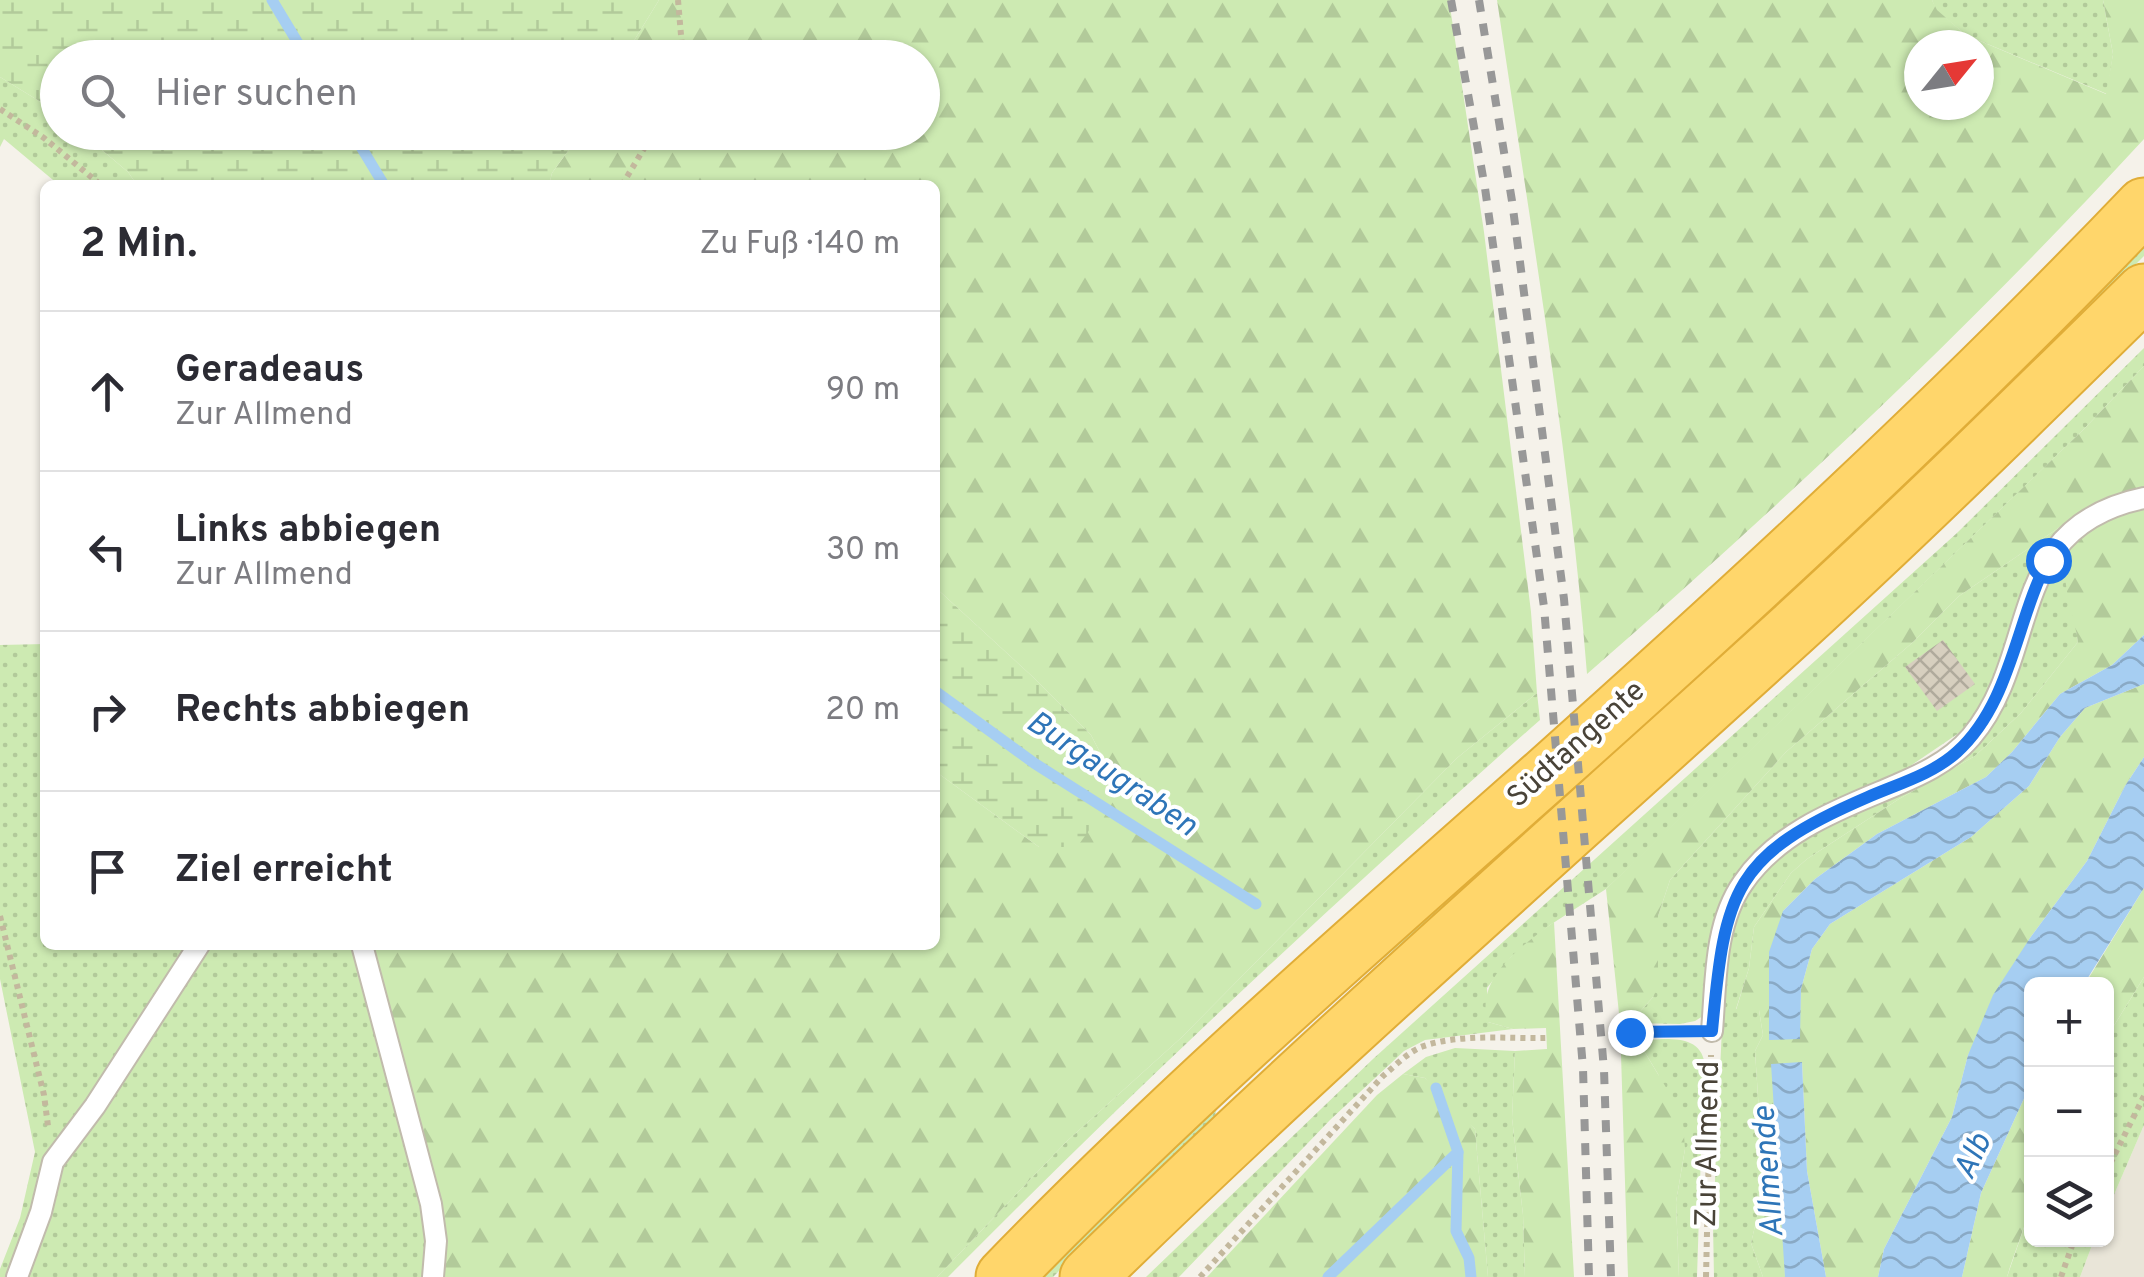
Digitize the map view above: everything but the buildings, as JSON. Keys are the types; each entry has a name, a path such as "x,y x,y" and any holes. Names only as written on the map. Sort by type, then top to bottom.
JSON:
{"highway":[{"name":"Südtangente","path":"1004,1277 1362,935 1548,773 1954,400 2144,206"},
{"name":"Südtangente","path":"1088,1277 1398,982 1838,586 2144,292"}],"lane":[{"name":"Zur Allmend","path":"1712,1031 1724,929 1740,886 1760,861 1818,820 1912,778 1958,752 1990,710 2008,669 2033,588 2048,560 2083,522 2122,502 2144,498"},
{"path":"16,1277 41,1212 53,1162 196,950"},
{"path":"363,950 430,1204 436,1241 434,1277"}],"path":[{"path":"678,0 681,40"},
{"path":"0,110 40,135"},
{"path":"59,150 95,180"},
{"path":"625,180 643,150"},
{"path":"0,916 44,1095 53,1162"},
{"path":"1630,1032 1712,1031"},
{"name":"Zur Allmend","path":"1706,1277 1712,1031"},
{"path":"1200,1277 1383,1076 1406,1057 1420,1048 1453,1040 1547,1038"},
{"path":"2114,1157 2144,1096"},
{"path":"2061,1277 2072,1247"}],"shaded area":[{"path":"2144,1125 2144,1277 2080,1277 2091,1247 2114,1247 2114,1195"}],"green space":[{"path":"0,0 659,0 634,40 40,40 40,102 0,77"},
{"path":"659,0 1449,0 1484,232 1531,612 1537,693 1457,758 1182,1037 1067,1141 937,1277 441,1277 367,950 940,950 940,775 1039,847 1116,783 1091,735 940,592 940,180 550,180 569,150 940,150 940,40 634,40"},
{"path":"1497,0 1932,0 1937,10 1960,30 1904,30 1904,120 1994,120 1994,47 2106,94 2113,54 2103,0 2144,0 2144,139 1873,414 1587,674 1559,420"},
{"path":"1932,0 2103,0 2113,54 2107,94 1994,47 1994,30 1960,30 1936,10"},
{"path":"0,77 40,102 40,150 102,150 134,180 53,180 4,139 0,147"},
{"path":"102,150 569,150 550,180 134,180"},
{"path":"2144,238 2144,256 1929,470 1476,880 1353,984 1351,981"},
{"path":"2144,348 2144,366 2084,429 1637,860 1606,889 1550,925 1511,957 1487,988 1488,1022 1513,1029 1425,1040 1404,1051 1330,1120 1179,1277 1146,1277 1373,1059 1957,533"},
{"path":"2144,366 2144,489 2092,505 1959,596 1912,643 1786,752 1670,880 1658,916 1658,987 1630,1023 1630,1040 1638,1041 1683,1122 1685,1149 1676,1202 1679,1277 1628,1277 1620,1023 1606,889 2084,429"},
{"path":"2144,508 2144,635 2112,665 2060,694 1986,777 1877,834 1815,879 1783,911 1799,1039 1801,989 1812,949 1830,924 1971,837 2029,786 2060,737 2085,708 2144,684 2144,757 2087,861 2030,938 1968,1055 1952,1117 1884,1249 1878,1277 1826,1277 1807,1171 1802,1062 1784,1239 1785,1277 1763,1277 1751,1243 1764,1188 1755,1051 1763,1035 1759,1010 1736,1010 1749,968 1754,927 1791,873 1807,859 1899,799 1975,756 2021,713 2078,642 2065,572 2073,546 2105,521"},
{"path":"2073,518 2047,548 2022,593 1998,673 1971,720 1959,733 1888,781 1843,799 1720,908 1711,935 1703,1016 1680,1024 1630,1023 1653,997 1658,971 1658,916 1670,880 1786,752 1912,643 1959,596"},
{"path":"2077,540 2078,642 2021,713 1975,756 1899,799 1807,859 1791,873 1754,927 1749,968 1736,1009 1759,1010 1763,1035 1755,1051 1764,1188 1751,1243 1763,1277 1714,1277 1725,961 1738,906 1766,867 1798,843 1959,759 2050,573"},
{"path":"940,592 1091,735 1116,783 1103,811 1077,847 1039,847 940,775"},
{"path":"40,644 40,950 356,950 414,1170 425,1231 424,1277 0,1277 20,1218 35,1152 0,979 0,645"},
{"path":"1537,693 1540,720 1239,994 948,1277 937,1277 1067,1141 1182,1037 1457,758"},
{"path":"2144,888 2144,977 2114,1026 2114,977 2089,977"},
{"path":"1554,922 1574,1277 1525,1277 1523,1215 1512,1118 1515,1051 1547,1049 1546,1028 1513,1029 1488,1022 1486,1006 1488,991 1504,964"},
{"path":"2144,977 2144,1125 2114,1195 2114,1067 2114,1026"},
{"path":"1662,1039 1693,1045 1704,1060 1697,1277 1679,1277 1676,1202 1685,1149 1658,1074 1638,1041"},
{"path":"1455,1048 1515,1051 1512,1118 1523,1215 1525,1277 1488,1277 1475,1129 1425,1078 1403,1074 1426,1057"},
{"path":"1403,1074 1425,1078 1444,1093 1475,1129 1488,1277 1207,1277 1377,1095"},
{"path":"2024,1098 2024,1227 2007,1277 1962,1277 1981,1193"},
{"path":"1217,1108 1215,1115 1053,1277 1035,1277"},
{"path":"2024,1227 2024,1247 2091,1247 2080,1277 2007,1277"}],"water":[{"path":"2144,635 2144,684 2085,708 2060,737 2029,786 1971,837 1830,924 1812,949 1801,989 1800,1039 1769,1040 1769,952 1783,911 1815,879 1877,834 1986,777 2060,694 2112,665"},
{"name":"Alb","path":"2144,757 2144,888 2088,977 2024,977 2024,1098 1981,1193 1962,1277 1878,1277 1884,1249 1952,1117 1968,1055 1993,995 2087,861"},
{"path":"1802,1062 1807,1171 1826,1277 1785,1277 1771,1064"}],"waterway":[{"name":"Burgaugraben","path":"272,0 296,40"},
{"name":"Burgaugraben","path":"363,150 381,180"},
{"name":"Burgaugraben","path":"940,695 1034,763 1256,904"},
{"name":"Allmende","path":"1328,1277 1458,1152 1436,1088"},
{"name":"Allmende","path":"1458,1152 1456,1231 1469,1258 1471,1277"}],"railway":[{"path":"1451,0 1485,188 1544,607 1583,1068 1589,1277"},
{"path":"1479,0 1512,201 1564,599 1604,1070 1611,1277"}],"route":[{"path":"1630,1032 1712,1031 1724,929 1740,886 1760,861 1789,837 1958,752 1990,710 2008,669 2033,588 2048,560"}]}
